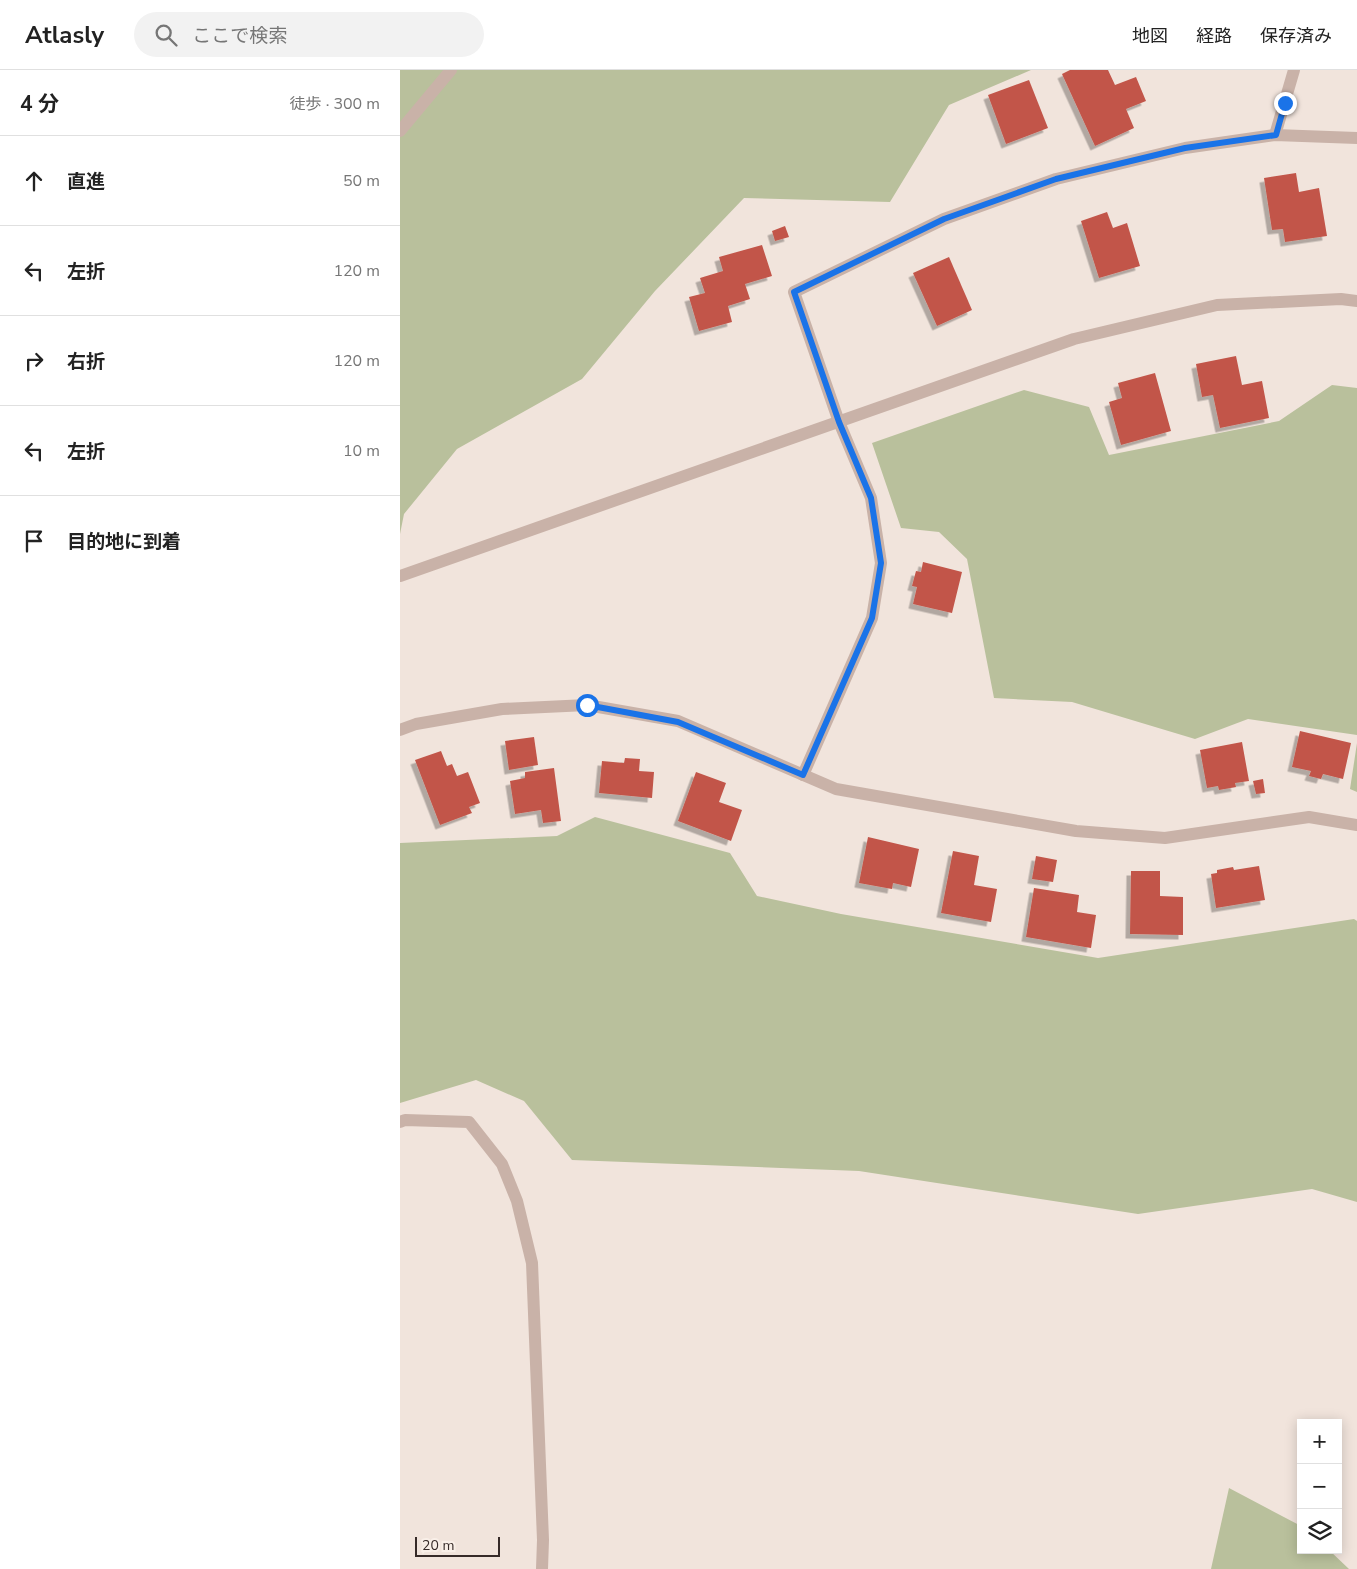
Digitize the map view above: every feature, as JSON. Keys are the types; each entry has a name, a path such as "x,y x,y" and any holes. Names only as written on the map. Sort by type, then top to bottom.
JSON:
{"street":[{"path":"400,131 452,70"},
{"path":"1276,135 1294,70"},
{"path":"803,775 872,618 881,563 871,498 839,422 794,292 944,219 1056,179 1185,148 1276,135 1357,138"},
{"path":"400,576 1074,339 1217,304 1341,299 1357,301"},
{"path":"400,730 416,724 502,709 587,705 678,722 836,789 1076,831 1165,838 1309,817 1357,825"},
{"path":"400,1122 405,1120 469,1122 502,1164 517,1201 532,1263 542,1569"}],"green space":[{"path":"400,70 1031,70 949,105 890,202 744,198 655,291 582,379 457,449 404,514 400,534"},
{"path":"1332,385 1357,388 1357,735 1248,719 1195,739 1072,702 994,698 967,559 939,532 901,528 872,443 1024,390 1089,407 1109,455 1279,421"},
{"path":"1357,743 1357,792 1350,789"},
{"path":"595,817 730,853 757,896 841,914 1098,958 1354,919 1357,921 1357,1202 1312,1189 1138,1214 859,1171 572,1160 524,1101 476,1080 400,1103 400,843 557,836"},
{"path":"1229,1488 1297,1524 1297,1554 1333,1554 1349,1569 1211,1569"}],"building":[{"path":"1070,70 1108,70 1115,85 1136,77 1146,101 1126,109 1134,128 1095,146 1062,74"},
{"path":"1029,80 1048,128 1006,144 988,95"},
{"path":"1296,173 1299,192 1319,188 1327,236 1285,242 1283,229 1272,230 1264,178"},
{"path":"1107,212 1113,228 1127,223 1140,266 1099,278 1081,221"},
{"path":"785,226 789,237 775,241 772,231"},
{"path":"762,245 772,276 745,284 750,299 728,306 732,322 699,331 689,297 705,293 700,278 723,271 719,257"},
{"path":"949,257 972,310 937,326 913,273"},
{"path":"1236,356 1242,385 1262,381 1269,418 1220,428 1213,395 1202,397 1196,364"},
{"path":"1155,373 1171,431 1121,445 1109,402 1122,398 1118,383"},
{"path":"923,562 962,572 952,613 913,604 917,587 912,586 916,571 921,572"},
{"path":"1300,731 1351,743 1343,779 1323,774 1321,779 1309,776 1311,771 1292,767"},
{"path":"534,737 538,765 509,770 505,741"},
{"path":"1242,742 1249,781 1235,783 1236,787 1219,790 1218,786 1207,788 1200,750"},
{"path":"441,751 447,766 452,764 457,776 468,772 480,803 469,807 472,813 440,825 415,760"},
{"path":"625,758 640,759 639,771 654,772 652,798 599,793 602,761 624,763"},
{"path":"554,768 561,821 543,823 541,810 515,814 510,781 525,778 525,772"},
{"path":"696,772 726,783 719,802 742,810 731,841 678,821"},
{"path":"1263,779 1265,793 1256,794 1253,781"},
{"path":"868,837 919,849 911,887 893,883 892,889 859,883"},
{"path":"953,851 979,856 974,885 997,889 991,922 941,913"},
{"path":"1036,856 1057,860 1053,882 1032,879"},
{"path":"1259,866 1265,900 1216,908 1211,874 1217,873 1217,870 1233,867 1234,870"},
{"path":"1131,871 1160,871 1160,896 1183,897 1183,935 1130,934"},
{"path":"1034,888 1079,895 1077,912 1096,915 1091,948 1026,937"}],"route":[{"path":"587,705 678,722 803,775 872,618 881,563 871,498 839,422 794,292 944,219 1056,179 1185,148 1276,135 1285,103"}]}
